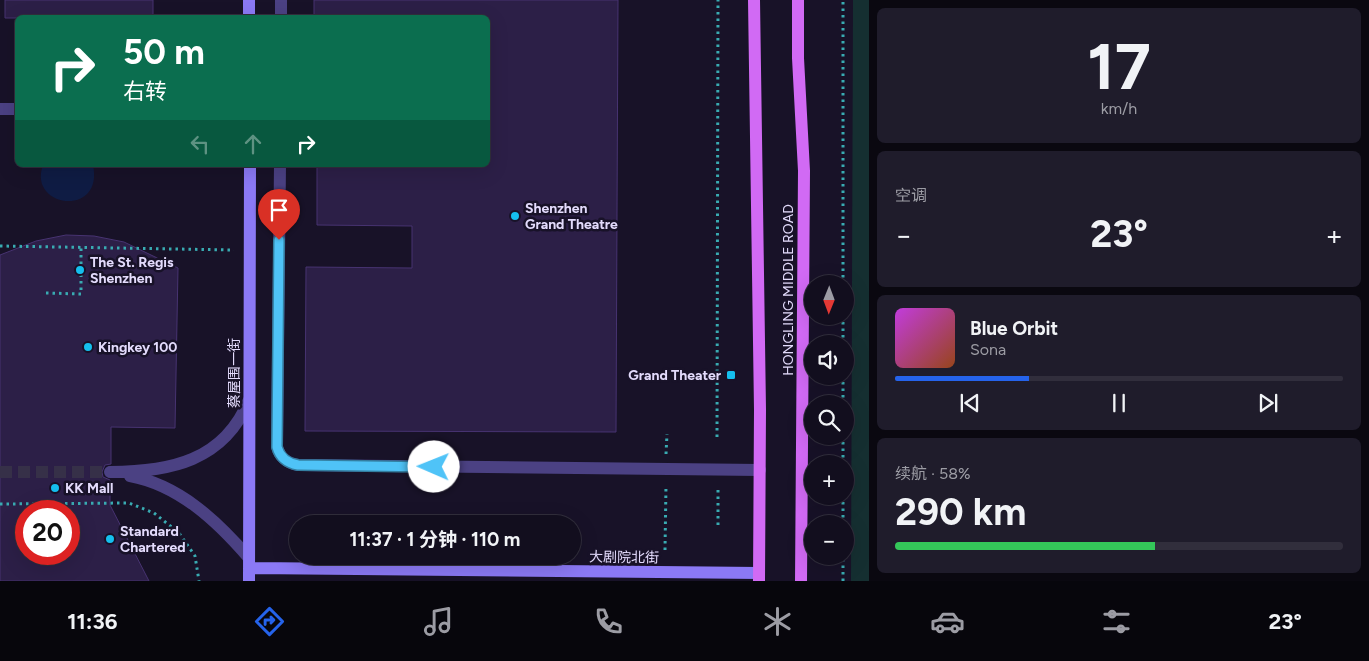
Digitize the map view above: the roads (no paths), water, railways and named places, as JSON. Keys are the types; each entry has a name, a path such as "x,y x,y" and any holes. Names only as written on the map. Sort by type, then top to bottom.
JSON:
{"main road":[{"name":"HONGLING MIDDLE ROAD","path":"754,0 760,470 759,577"},
{"name":"HONGLING MIDDLE ROAD","path":"798,0 798,58 804,172 802,581"}],"street":[{"path":"250,0 250,15"},
{"path":"281,0 281,15"},
{"path":"0,109 15,109"},
{"name":"蔡屋围一街","path":"249,569 250,167"},
{"path":"280,167 277,447 285,461 298,465 760,470"},
{"path":"249,400 243,415 234,427 205,453 164,469 139,472 110,472 156,484 177,494 215,522 249,569"},
{"name":"大剧院北街","path":"249,569 759,577"}],"water":[{"path":"43,167 93,167 93,182 88,193 78,200 66,201 55,198 46,191 41,180"}],"tunnel":[{"path":"0,472 110,472"}],"place":[{"name":"Shenzhen Grand Theatre","path":"515,216"},
{"name":"The St. Regis Shenzhen","path":"80,270"},
{"name":"Kingkey 100","path":"88,347"},
{"name":"Grand Theater","path":"731,375"},
{"name":"KK Mall","path":"55,488"},
{"name":"Standard Chartered","path":"110,539"}]}
